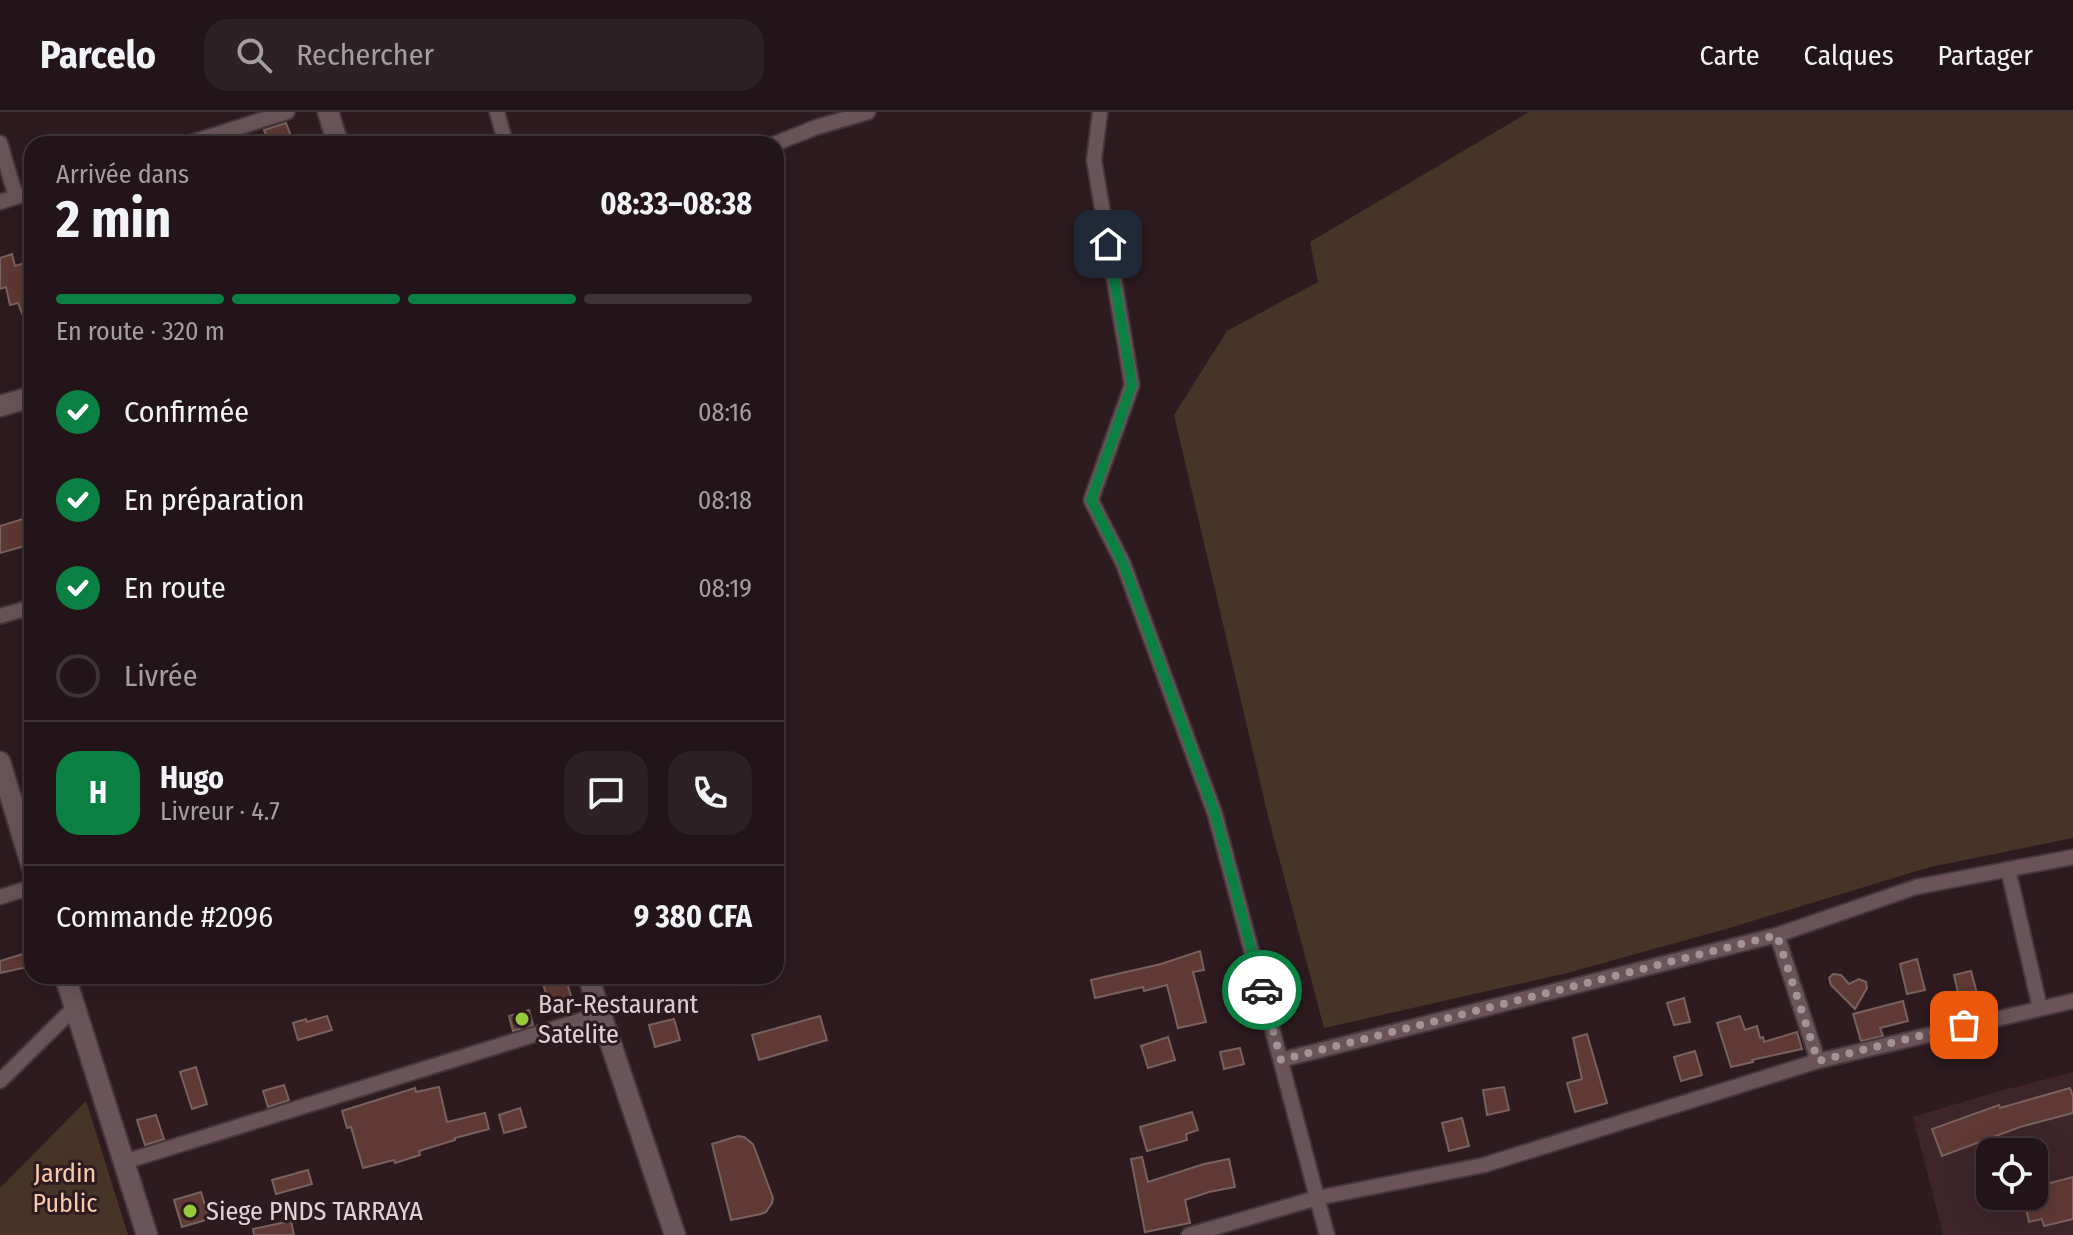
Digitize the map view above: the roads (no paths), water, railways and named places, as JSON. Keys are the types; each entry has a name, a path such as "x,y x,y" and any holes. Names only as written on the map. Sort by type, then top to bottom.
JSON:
{"street":[{"path":"211,136 287,112"},
{"path":"328,112 336,136"},
{"path":"497,112 504,136"},
{"path":"784,138 814,119 868,112"},
{"path":"1100,112 1094,160 1132,385 1091,500 1123,563 1215,814 1327,1235"},
{"path":"0,143 16,197"},
{"path":"0,202 24,194"},
{"path":"0,406 24,399"},
{"path":"0,616 24,609"},
{"path":"0,762 24,841"},
{"path":"1281,1060 1777,935 1916,887 2073,857"},
{"path":"2008,869 2040,1008"},
{"path":"0,897 24,890"},
{"path":"1777,935 1818,1061"},
{"path":"68,984 147,1235"},
{"path":"591,984 675,1235"},
{"path":"1189,1235 1317,1198 1484,1165 1818,1061 2073,1001"},
{"path":"0,1081 75,1007"},
{"path":"124,1162 601,1014"}],"place":[{"name":"Bar-Restaurant Satelite","path":"522,1019"},
{"name":"Siege PNDS TARRAYA","path":"190,1211"}],"park label":[{"name":"Jardin Public","path":"65,1188"}]}
